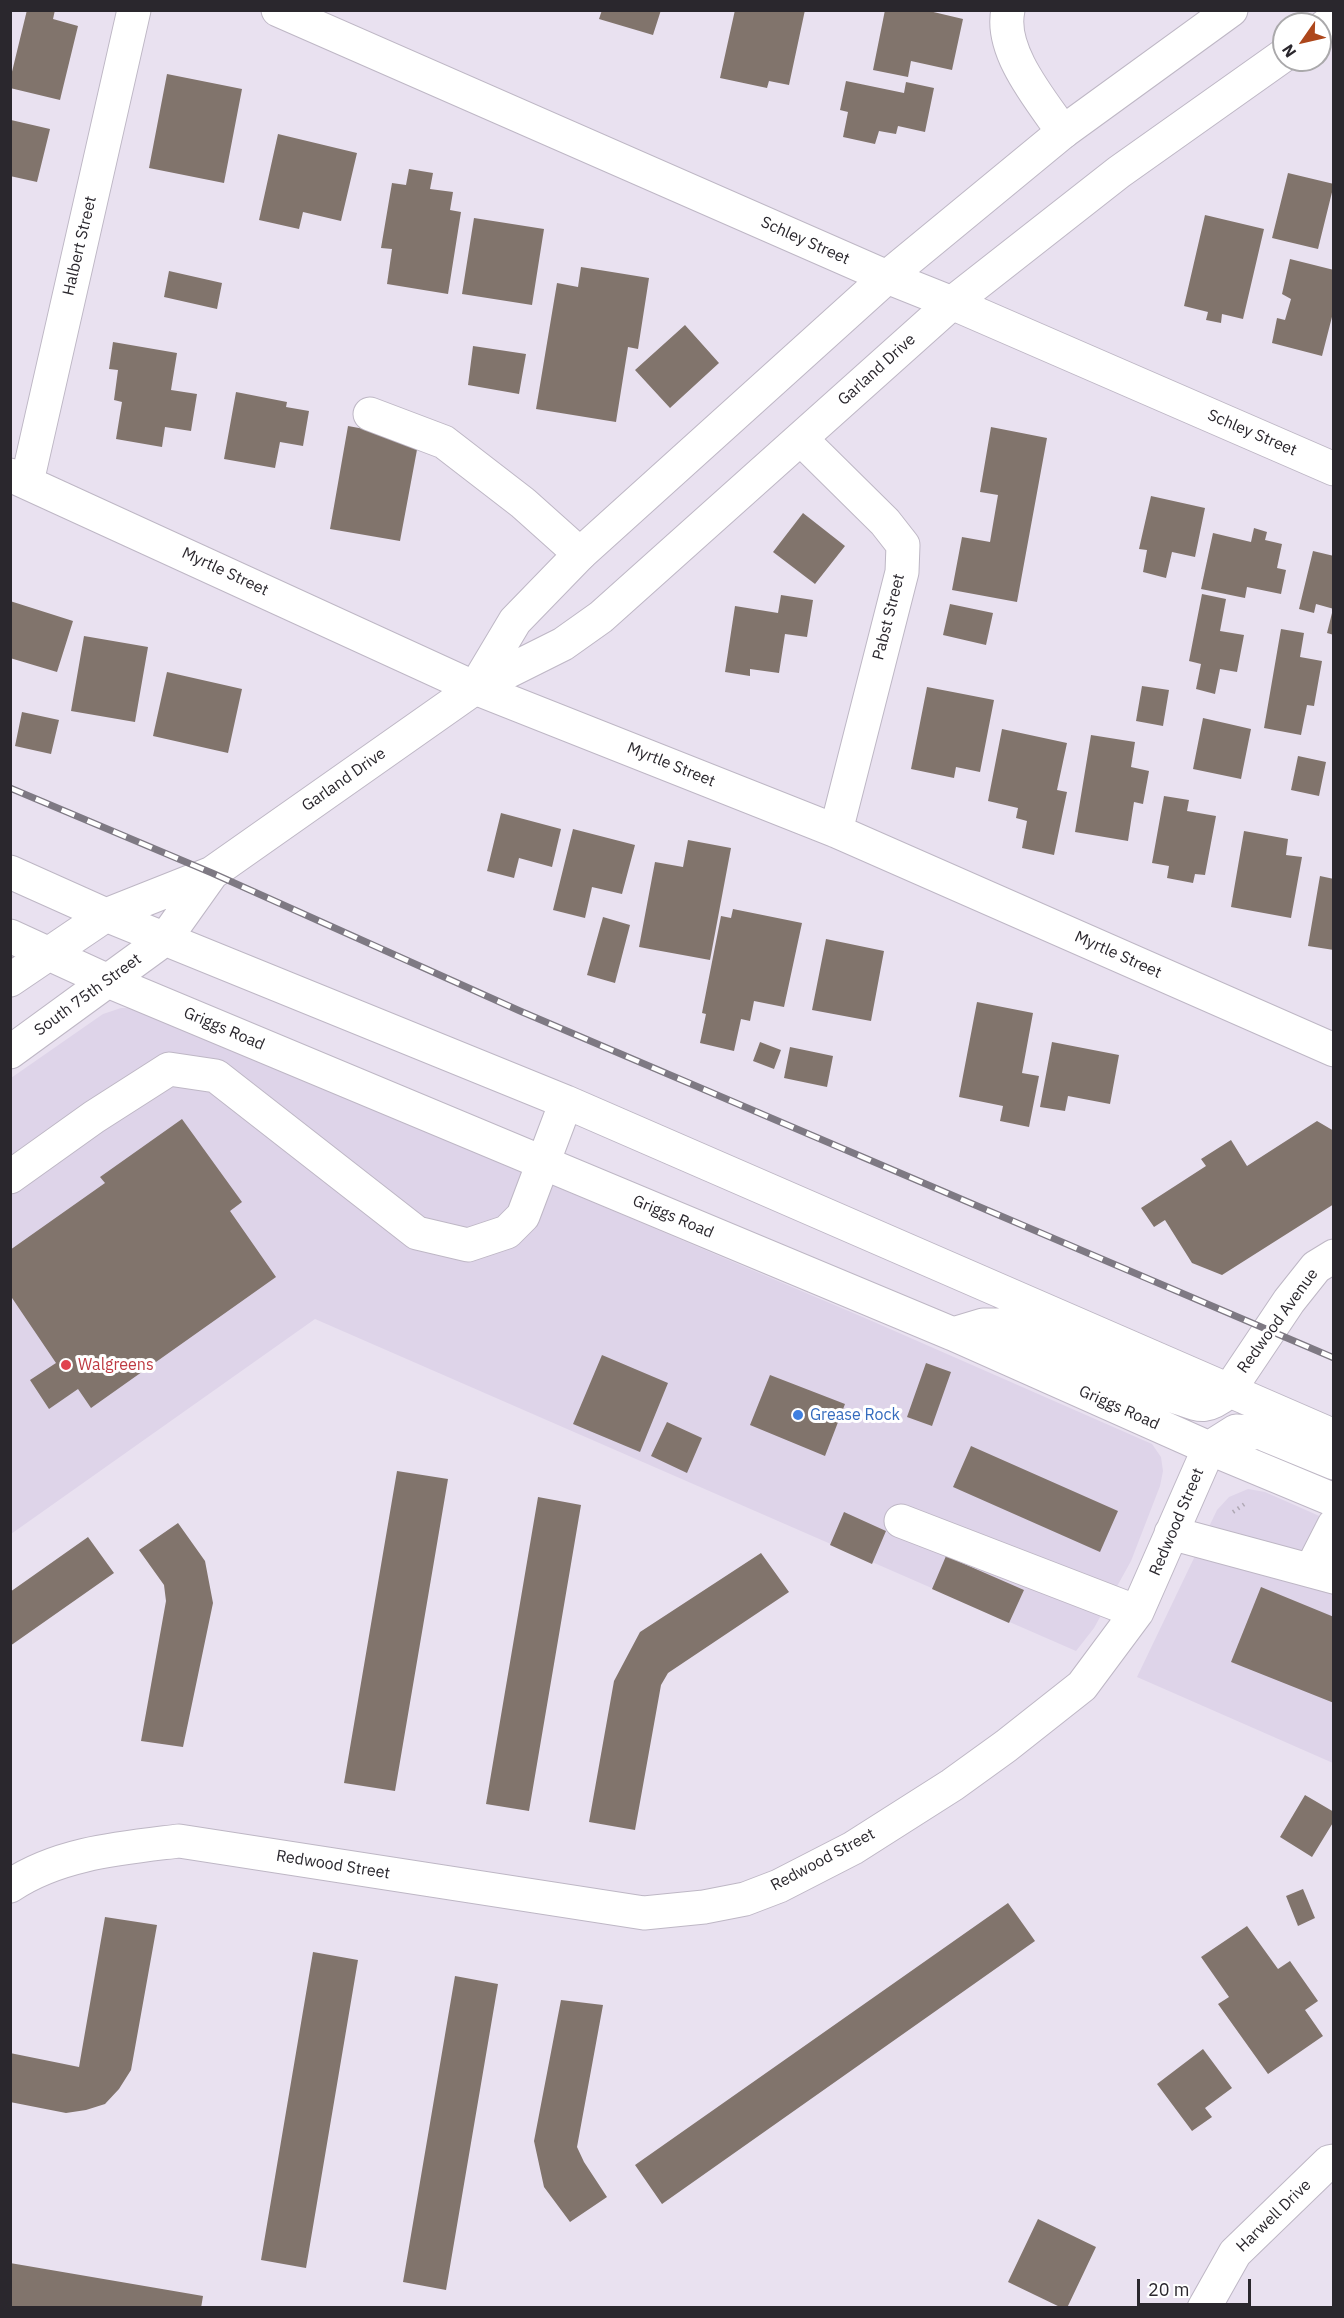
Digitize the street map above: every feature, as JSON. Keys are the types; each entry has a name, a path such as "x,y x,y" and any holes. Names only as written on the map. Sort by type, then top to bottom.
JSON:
{"main road":[{"name":"Halbert Street","path":"19,478 134,10"},
{"name":"Schley Street","path":"278,10 887,277 1334,469"},
{"path":"1008,10 1005,23 1014,58 1063,132"},
{"name":"Garland Drive","path":"475,688 515,621 580,554 887,277 1063,132 1231,10"},
{"name":"Garland Drive","path":"106,915 212,873 475,688 563,644 601,617 952,303 1119,172 1272,64"},
{"path":"370,414 444,442 523,503 580,554"},
{"name":"Pabst Street","path":"801,439 885,522 903,545 902,572 836,831"},
{"name":"Myrtle Street","path":"19,478 475,688 836,831 1334,1050"},
{"path":"10,872 106,915 566,1102 1228,1392 1334,1436"},
{"name":"Garland Drive","path":"165,939 212,873"},
{"path":"10,980 106,915"},
{"name":"Griggs Road","path":"10,936 108,981 953,1334 1209,1448 1334,1500"},
{"name":"South 75th Street","path":"10,1052 165,939"},
{"path":"10,1177 93,1117 169,1069 216,1076 417,1233 468,1245 507,1232 523,1216 566,1102"},
{"name":"Redwood Avenue","path":"1228,1392 1316,1267 1334,1256"},
{"path":"953,1334 982,1325 1001,1325 1200,1405 1213,1403 1228,1392"},
{"path":"1209,1448 1236,1431 1261,1433 1334,1463"},
{"name":"Redwood Street","path":"10,1886 31,1872 104,1851 179,1841 644,1913 704,1907 745,1899 779,1886 853,1848 952,1785 1082,1686 1137,1612 1209,1448"},
{"path":"901,1521 1137,1612"},
{"path":"1172,1533 1322,1574 1334,1525"},
{"name":"Harwell Drive","path":"1204,2307 1235,2253 1329,2162 1334,2161"}],"shaded area":[{"path":"121,1008 136,1008 865,1318 1152,1444 1161,1457 1163,1471 1160,1486 1131,1561 1094,1628 1076,1651 315,1319 11,1534 11,1078 103,1014"},
{"path":"1248,1489 1265,1492 1333,1522 1333,1763 1137,1677 1217,1510 1229,1497"}],"building":[{"path":"27,10 55,10 53,19 78,26 60,100 10,88"},
{"path":"602,10 661,10 653,35 599,19"},
{"path":"735,10 805,10 789,85 769,81 767,88 720,78"},
{"path":"885,10 925,10 963,19 952,70 911,61 908,77 873,70"},
{"path":"167,74 242,89 224,183 149,168"},
{"path":"846,81 904,93 906,82 934,88 925,132 898,126 896,134 879,131 875,144 843,137 848,112 840,110"},
{"path":"11,120 50,129 37,182 10,176"},
{"path":"278,134 357,153 341,221 303,212 299,229 259,220"},
{"path":"409,169 433,173 430,189 453,192 450,210 461,212 448,294 387,284 392,249 381,248 392,183 406,185"},
{"path":"1288,173 1334,184 1318,249 1272,238"},
{"path":"1205,215 1264,229 1243,319 1222,314 1221,323 1206,320 1208,312 1184,306"},
{"path":"474,218 544,229 532,305 462,294"},
{"path":"1290,259 1334,270 1334,309 1322,356 1272,343 1277,318 1285,320 1291,299 1282,294"},
{"path":"581,267 649,278 638,349 628,347 616,422 536,409 557,283 578,287"},
{"path":"169,271 222,283 217,309 164,297"},
{"path":"685,325 719,363 670,408 635,370"},
{"path":"113,342 177,353 171,390 197,394 191,431 165,427 162,447 116,439 122,402 114,400 118,370 109,369"},
{"path":"473,346 526,354 519,394 468,385"},
{"path":"236,392 287,402 286,407 309,411 303,446 280,442 275,468 224,459"},
{"path":"348,426 419,439 400,541 330,529"},
{"path":"991,427 1047,438 1017,602 952,590 962,537 990,542 998,495 980,492"},
{"path":"1151,496 1205,508 1195,557 1172,552 1166,578 1143,572 1147,550 1139,549"},
{"path":"803,513 845,546 815,584 773,552"},
{"path":"1254,528 1267,532 1265,540 1282,544 1277,568 1286,570 1281,594 1247,587 1245,598 1201,589 1213,533 1251,542"},
{"path":"1313,551 1334,556 1334,609 1316,604 1314,613 1299,609"},
{"path":"1202,594 1226,599 1220,631 1244,635 1237,672 1220,669 1215,694 1196,689 1201,664 1189,661"},
{"path":"781,595 813,600 807,637 785,634 779,673 750,669 750,676 725,672 735,606 778,613"},
{"path":"10,601 73,621 57,672 10,658"},
{"path":"950,604 993,613 986,645 943,635"},
{"path":"1334,609 1334,635 1327,633"},
{"path":"1281,629 1304,633 1300,657 1322,661 1314,706 1307,705 1301,735 1264,728"},
{"path":"84,636 148,647 135,722 71,711"},
{"path":"167,672 242,689 228,753 153,736"},
{"path":"1142,686 1169,690 1163,726 1136,721"},
{"path":"927,687 994,700 980,772 956,767 954,778 911,769"},
{"path":"22,712 59,720 51,754 15,746"},
{"path":"1203,718 1251,729 1241,779 1193,769"},
{"path":"1002,729 1067,743 1057,790 1067,792 1054,855 1022,848 1027,821 1016,818 1018,808 988,801"},
{"path":"1091,735 1135,742 1131,767 1149,771 1143,804 1134,802 1128,841 1075,832"},
{"path":"1298,756 1326,762 1319,796 1291,790"},
{"path":"1164,796 1189,800 1187,811 1216,816 1205,875 1195,874 1193,883 1167,878 1169,866 1152,863"},
{"path":"501,813 561,829 552,867 519,858 514,878 487,871"},
{"path":"573,829 635,845 622,894 592,887 585,918 553,910"},
{"path":"1244,831 1288,839 1286,855 1302,857 1291,918 1231,907"},
{"path":"688,840 731,848 710,960 639,947 655,862 683,867"},
{"path":"1320,876 1334,879 1334,950 1308,946"},
{"path":"733,909 802,923 784,1007 754,1001 750,1021 741,1019 734,1051 700,1043 706,1014 702,1013 721,916 731,918"},
{"path":"603,917 630,925 615,983 587,975"},
{"path":"826,939 884,951 871,1021 812,1010"},
{"path":"977,1002 1033,1013 1022,1073 1039,1076 1029,1127 1000,1121 1003,1106 959,1097"},
{"path":"760,1042 781,1050 774,1069 753,1061"},
{"path":"1052,1042 1119,1055 1110,1104 1068,1096 1065,1111 1040,1107"},
{"path":"790,1047 833,1056 827,1087 784,1078"},
{"name":"Walgreens","path":"182,1119 242,1202 230,1211 276,1277 91,1408 78,1389 49,1409 30,1380 56,1363 10,1295 10,1250 105,1183 100,1177"},
{"path":"1317,1121 1334,1131 1334,1204 1222,1275 1192,1263 1165,1220 1154,1227 1141,1208 1206,1166 1201,1159 1231,1140 1247,1166"},
{"path":"602,1355 668,1383 640,1452 573,1424"},
{"path":"926,1363 951,1372 932,1426 907,1417"},
{"name":"Grease Rock","path":"770,1375 845,1404 825,1456 750,1425"},
{"path":"667,1422 702,1438 687,1473 651,1456"},
{"path":"971,1446 1118,1511 1100,1552 953,1487"},
{"path":"397,1471 448,1479 395,1791 344,1783"},
{"path":"538,1497 581,1505 529,1811 486,1804"},
{"path":"844,1512 886,1531 872,1564 830,1545"},
{"path":"178,1523 205,1561 213,1603 183,1747 141,1741 166,1601 164,1585 139,1550"},
{"path":"88,1537 114,1573 10,1646 10,1592"},
{"path":"761,1553 789,1592 668,1673 661,1685 635,1830 589,1822 614,1681 640,1632"},
{"path":"946,1556 1024,1590 1009,1623 932,1589"},
{"path":"1261,1587 1334,1617 1334,1703 1231,1662"},
{"path":"1305,1795 1334,1812 1334,1821 1312,1857 1280,1837"},
{"path":"1303,1889 1315,1918 1298,1926 1286,1896"},
{"path":"1008,1903 1035,1941 662,2204 635,2165"},
{"path":"105,1917 157,1925 131,2070 119,2089 105,2104 86,2110 66,2113 10,2102 10,2053 79,2067"},
{"path":"1247,1926 1278,1969 1290,1961 1318,2001 1305,2010 1323,2036 1268,2074 1218,2004 1229,1997 1201,1957"},
{"path":"313,1952 358,1960 306,2268 261,2260"},
{"path":"455,1976 498,1984 446,2290 403,2282"},
{"path":"561,2000 603,2005 577,2147 607,2197 570,2222 544,2187 534,2141"},
{"path":"1203,2049 1232,2088 1205,2108 1212,2117 1192,2131 1157,2084"},
{"path":"1038,2219 1096,2247 1067,2308 1062,2308 1008,2282"},
{"path":"10,2263 203,2296 201,2308 10,2308"}],"railway":[{"path":"10,788 212,873 520,1011 1334,1358"}],"place":[{"name":"Walgreens","path":"66,1365"},
{"name":"Grease Rock","path":"798,1415"}]}
